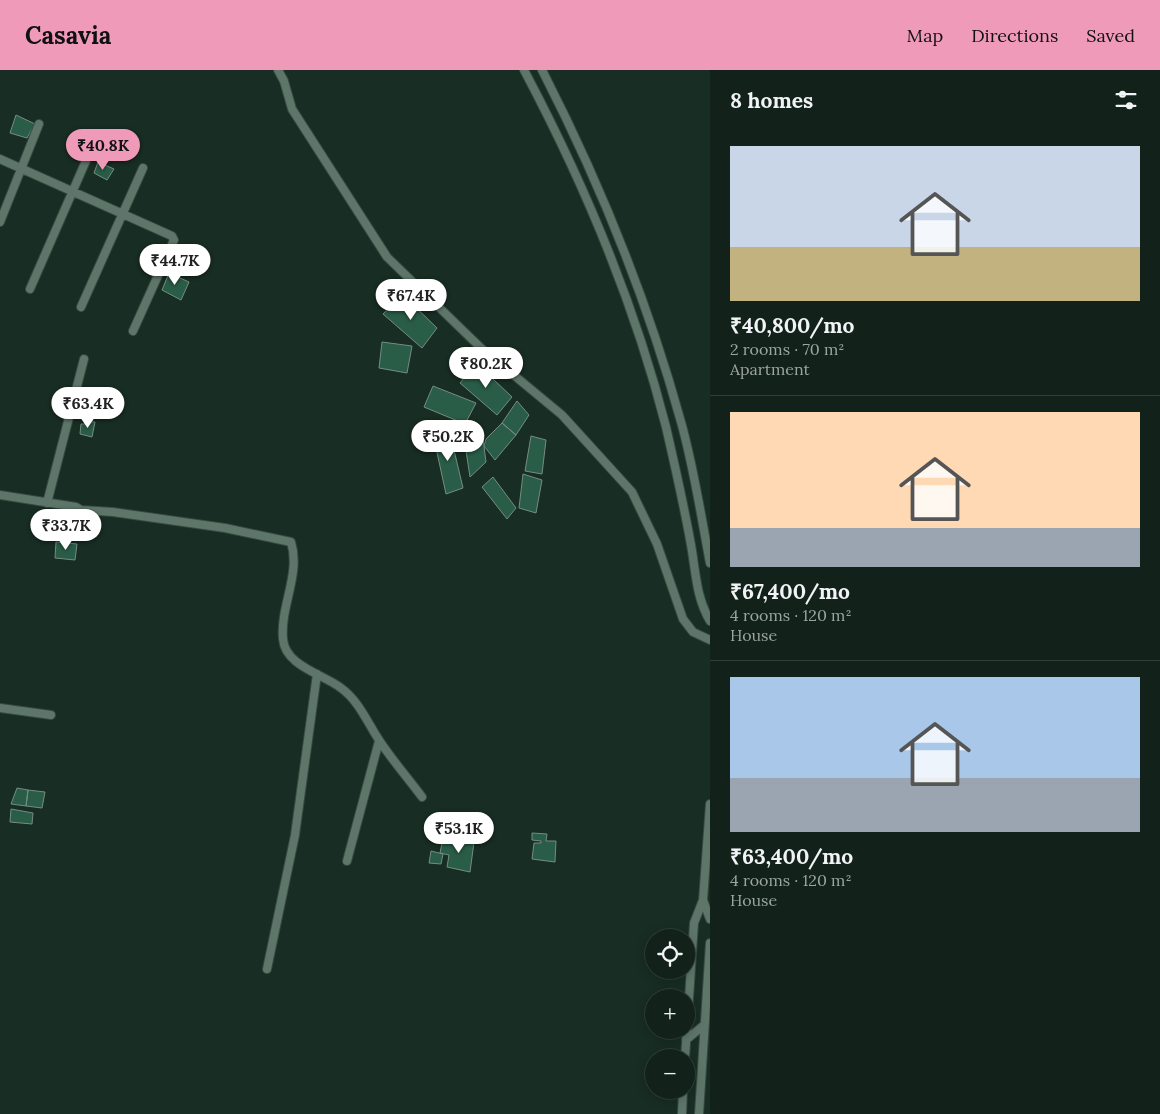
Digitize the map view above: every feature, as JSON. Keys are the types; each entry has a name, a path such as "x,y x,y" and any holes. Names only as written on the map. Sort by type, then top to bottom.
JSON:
{"street":[{"path":"278,70 292,109 387,257 481,348 562,415 632,492 657,544 683,619 693,632 710,640"},
{"path":"524,70 556,131 616,265 666,427 691,544 701,605 710,621"},
{"path":"542,70 607,204 630,261 655,334 682,423 710,563"},
{"path":"0,222 39,124"},
{"path":"30,289 92,147"},
{"path":"0,159 170,233 174,240 134,332"},
{"path":"82,308 143,168"},
{"path":"47,503 84,358"},
{"path":"0,495 76,507 81,510 114,512 225,528 291,542 295,553 294,571 282,639 288,655 341,688 356,702 379,741 422,797"},
{"path":"267,969 295,835 316,674"},
{"path":"0,708 51,715"},
{"path":"347,861 379,741"},
{"path":"686,1049 694,923 703,900 708,865 710,804"},
{"path":"703,900 710,919"},
{"path":"699,1114 710,943"},
{"path":"686,1040 704,1025"},
{"path":"700,1094 710,1095"},
{"path":"682,1114 683,1099"}],"building":[{"path":"16,115 35,124 27,138 10,133"},
{"path":"98,162 114,169 107,180 94,173"},
{"path":"169,273 189,282 181,300 162,290"},
{"path":"402,294 437,328 422,348 383,314"},
{"path":"382,342 412,346 407,373 379,368"},
{"path":"476,363 512,397 497,415 460,383"},
{"path":"433,386 476,403 465,424 424,407"},
{"path":"517,401 529,415 516,435 502,423"},
{"path":"85,421 95,422 92,437 80,434 81,424 85,424"},
{"path":"502,423 516,435 495,460 484,446 486,439"},
{"path":"470,426 482,431 486,462 470,477 463,431"},
{"path":"449,429 463,488 446,494 433,434"},
{"path":"531,436 546,440 542,474 525,471"},
{"path":"523,474 542,480 536,513 519,508"},
{"path":"493,477 516,508 507,519 482,487"},
{"path":"58,518 78,520 76,536 57,535"},
{"path":"56,542 77,544 75,560 55,558"},
{"path":"17,788 28,790 26,806 11,804"},
{"path":"28,790 45,792 42,808 26,806"},
{"path":"11,809 33,813 32,824 10,822"},
{"path":"532,833 547,834 546,841 556,841 555,862 532,859 534,843 541,843 541,841 532,840"},
{"path":"454,836 474,842 470,872 447,867 449,855 440,853 442,843 453,843"},
{"path":"431,851 443,854 441,864 429,863"}]}
